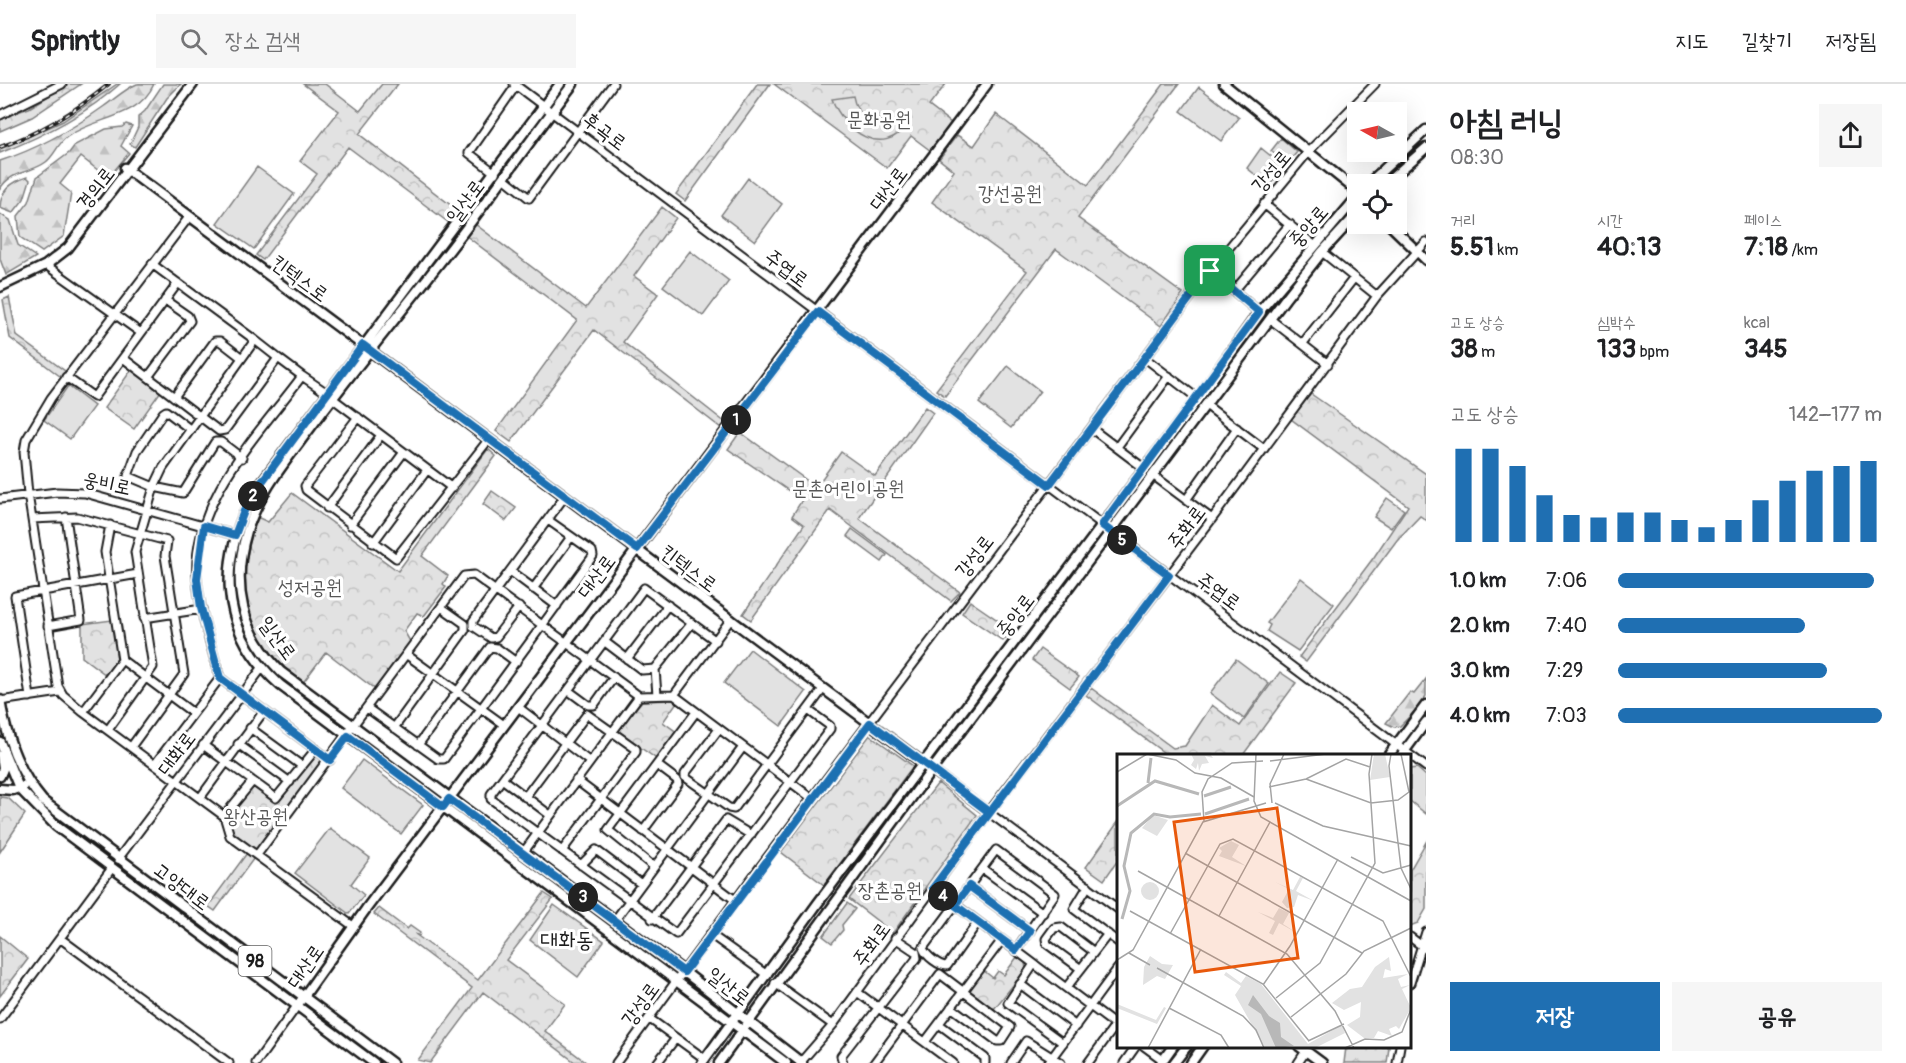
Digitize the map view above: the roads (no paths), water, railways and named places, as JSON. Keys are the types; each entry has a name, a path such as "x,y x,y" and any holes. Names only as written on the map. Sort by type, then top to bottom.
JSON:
{"main road":[{"name":"경의로","path":"0,285 44,261 64,245 127,169 187,84"},
{"name":"경의로","path":"0,285 46,265 68,248 193,84"},
{"name":"일산로","path":"499,176 543,106 560,84"},
{"name":"일산로","path":"573,84 258,487 244,511 235,535 228,588 233,615 262,668 348,736 786,1063"},
{"name":"대산로","path":"297,1006 353,926 818,312 987,84"},
{"path":"1224,84 1310,151 1347,184"},
{"path":"1379,174 1426,130"},
{"path":"1396,174 1426,148"},
{"name":"킨텍스로","path":"127,169 932,770"},
{"name":"중앙로","path":"703,1061 818,903 924,764 1259,312 1347,207"},
{"name":"중앙로","path":"719,1063 932,770 1270,319 1322,252 1347,225"},
{"path":"1399,234 1426,260"},
{"name":"일산로","path":"329,396 267,488 253,514 242,548 239,594 247,626 268,659 296,684 739,1013 801,1063"},
{"name":"고양대로","path":"0,700 10,744 30,784 43,801 63,819 392,1063"},
{"path":"1390,754 1426,705"},
{"path":"1403,753 1426,722"},
{"name":"고양대로","path":"0,742 19,788 56,826 374,1063"},
{"path":"0,751 3,769 0,776"},
{"path":"0,789 19,788 30,784"},
{"path":"1162,1062 1172,1048"},
{"path":"1174,1063 1185,1048"},
{"path":"1191,1063 1202,1048"},
{"path":"1304,1048 1322,1063"},
{"path":"1304,1048 1330,1063"}],"street":[{"path":"1,112 62,84"},
{"path":"516,85 469,153 529,198 614,84"},
{"name":"강성로","path":"616,1063 735,900 1210,271 1310,151 1375,84"},
{"name":"후곡로","path":"516,85 675,205"},
{"path":"1264,204 1314,245"},
{"name":"주엽로","path":"675,205 1397,744 1403,753"},
{"path":"189,217 66,377 38,416 26,440 24,452 28,494 60,692 83,712 224,816 230,836 353,926"},
{"path":"1234,291 1290,224"},
{"name":"주화로","path":"801,1063 833,1025 989,812 1212,519 1377,296 1426,242"},
{"path":"1322,252 1377,296"},
{"path":"152,264 452,488"},
{"path":"46,265 141,333"},
{"path":"1210,271 1259,312"},
{"path":"1303,343 1354,278"},
{"path":"66,377 94,397 178,283"},
{"path":"148,377 190,321 188,316 165,300"},
{"path":"1270,319 1328,364"},
{"path":"108,729 153,667 135,552 158,476 255,340"},
{"path":"174,397 215,341 220,341 242,358"},
{"path":"123,358 199,418 219,430 225,430 278,358"},
{"path":"1145,358 1197,398"},
{"path":"302,376 212,503 204,526 197,571 202,609 220,678 330,760"},
{"path":"1117,447 1169,376"},
{"path":"1206,405 1264,449"},
{"path":"190,430 166,411 163,412 137,451 128,476 154,487 183,493 215,442 220,442 242,458"},
{"path":"358,417 305,486 306,490 373,543 396,558 489,439"},
{"path":"1092,429 1144,469"},
{"name":"주화로","path":"1186,500 1237,429"},
{"path":"327,508 381,435"},
{"path":"350,525 404,452"},
{"path":"373,543 427,470"},
{"path":"1154,476 1212,519"},
{"name":"웅비로","path":"0,499 28,494 85,493 235,535"},
{"path":"519,607 496,637 491,638 473,626 473,621 565,496"},
{"path":"32,519 66,517 110,525 167,541 165,556 184,674 131,747"},
{"path":"48,626 81,620 66,517"},
{"path":"367,708 418,745 441,760 444,759 593,556 592,551 548,520"},
{"path":"110,525 105,552 122,660 193,713"},
{"path":"533,589 572,537"},
{"path":"510,571 557,606"},
{"path":"30,697 15,596 43,589 138,574"},
{"path":"257,855 348,736 464,576 469,574 567,641 639,696 674,695 813,799"},
{"path":"716,641 644,588 490,797 674,935 830,729 830,726 808,710"},
{"path":"627,659 668,605"},
{"path":"394,728 465,630 465,624 441,607"},
{"path":"144,618 202,609"},
{"path":"674,695 731,619"},
{"path":"657,695 655,669 692,623"},
{"path":"605,642 642,670 655,669"},
{"path":"418,745 490,647 497,648 516,661"},
{"path":"407,655 504,725"},
{"path":"83,712 122,660"},
{"name":"대화로","path":"118,859 262,668"},
{"path":"569,691 588,705 594,705 614,677"},
{"path":"155,764 220,678"},
{"path":"719,729 685,774 729,808 734,809 823,688"},
{"path":"0,700 60,692"},
{"path":"523,853 639,696"},
{"path":"518,707 590,762"},
{"path":"200,798 264,711"},
{"path":"654,867 609,833 620,813 696,712"},
{"path":"525,797 587,714 636,749 602,799 562,851"},
{"path":"250,728 303,766"},
{"path":"238,744 290,782"},
{"path":"203,745 276,798 316,749"},
{"path":"615,920 743,747"},
{"name":"주엽로","path":"1411,758 1426,767"},
{"path":"643,831 678,784 677,780 657,765"},
{"name":"킨텍스로","path":"932,770 1117,908"},
{"path":"502,779 550,815"},
{"path":"576,780 735,900"},
{"path":"224,816 252,782"},
{"path":"652,919 726,820 752,832"},
{"path":"580,864 596,850 641,884"},
{"path":"978,922 947,966 943,966 925,953 923,948 996,850 1055,894 1016,950"},
{"path":"0,1019 112,868"},
{"path":"983,868 1043,914"},
{"path":"969,886 1030,931"},
{"path":"1088,886 1074,909 1117,941"},
{"path":"933,888 1117,1024"},
{"path":"1081,969 1047,944 1046,939 1054,928 1061,927 1094,952"},
{"path":"1411,980 1426,932"},
{"path":"710,934 767,975"},
{"path":"1066,988 1108,934"},
{"path":"843,1063 841,1056 917,958 916,952 895,938"},
{"path":"1411,938 1423,947"},
{"path":"61,939 229,1063"},
{"path":"925,1042 1002,940"},
{"path":"1034,964 1008,1003 1063,1043"},
{"path":"1051,1060 1117,971"},
{"path":"874,1063 940,974 965,988 1010,1027 1001,1041 997,1041 951,1007"},
{"path":"775,983 833,1025"},
{"path":"1020,984 1076,1026"},
{"path":"857,992 953,1063"},
{"name":"대산로","path":"256,1063 297,1006"},
{"name":"중앙로","path":"650,1018 703,1061"},
{"path":"939,1024 985,1061"},
{"path":"1088,1063 1117,1026"},
{"path":"657,1063 676,1038"},
{"path":"1011,1063 1026,1041 1051,1060 1061,1063"},
{"path":"1124,1063 1135,1048"},
{"path":"1145,1048 1162,1062"},
{"path":"1298,1063 1304,1048"},
{"path":"1397,1063 1400,1048"}],"railway":[{"path":"0,147 57,120 109,84"}],"district":[{"name":"대화동","path":"567,939"}],"park label":[{"name":"문화공원","path":"879,119"},
{"name":"강선공원","path":"1010,193"},
{"name":"문촌어린이공원","path":"848,488"},
{"name":"성저공원","path":"310,587"},
{"name":"왕산공원","path":"256,816"},
{"name":"장촌공원","path":"890,890"}]}
